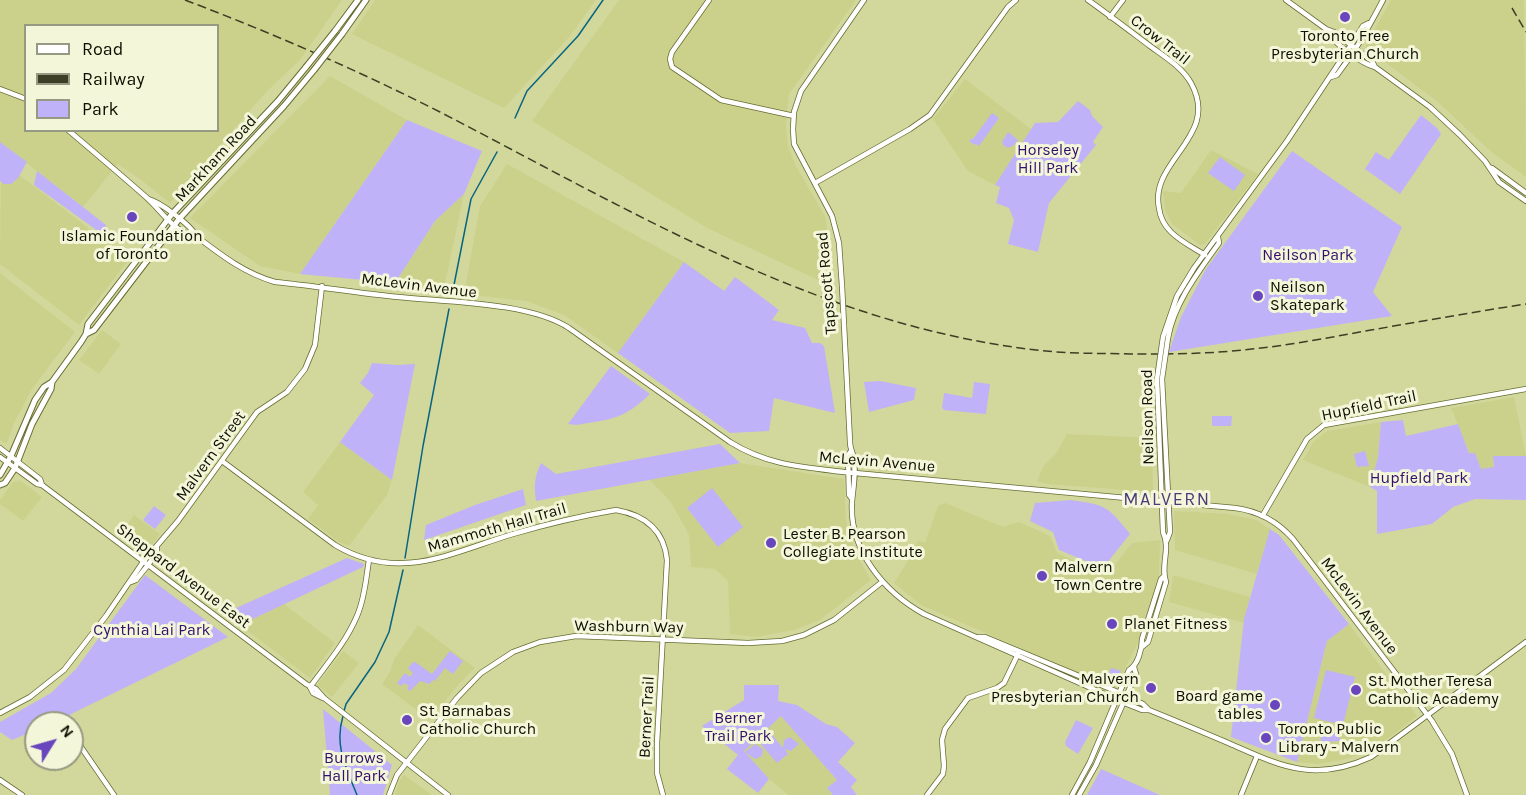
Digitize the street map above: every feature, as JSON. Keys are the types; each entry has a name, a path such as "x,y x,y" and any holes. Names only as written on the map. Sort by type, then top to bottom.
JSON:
{"main road":[{"name":"Markham Road","path":"0,476 8,463 35,400 86,334 88,324 170,216 278,101 357,0"},
{"name":"Markham Road","path":"86,334 94,330 177,221 284,106 342,34 366,0"},
{"name":"Markham Road","path":"0,485 5,483 15,468 32,424 51,389 51,382"}],"street":[{"path":"710,0 672,52 670,61 672,68 722,100 794,116"},
{"name":"Tapscott Road","path":"864,0 801,91 794,116 794,144 832,216 839,243 850,451 848,455 851,472 849,495 852,499 856,532 863,551 882,582 918,610 983,641 1118,696 1142,710 1149,710 1257,756 1291,768 1316,771 1337,769 1371,757 1526,642"},
{"path":"815,183 911,129 930,115 1008,7 1016,0"},
{"name":"Crow Trail","path":"1088,0 1178,67 1195,92 1198,113 1192,135 1164,175 1157,194 1160,214 1168,229 1209,258"},
{"path":"1110,17 1123,0"},
{"path":"1286,0 1326,29 1334,32 1430,107 1490,166 1526,193"},
{"name":"Neilson Road","path":"1072,795 1136,674 1134,668 1142,647 1142,639 1155,611 1161,579 1164,576 1167,540 1170,532 1165,501 1160,379 1170,312 1177,296 1203,254 1218,237 1331,77 1332,71 1347,50 1353,47 1368,30 1369,23 1383,0"},
{"path":"1326,29 1330,37 1352,54 1367,65 1376,67"},
{"name":"Neilson Road","path":"1331,77 1337,75 1352,54 1353,47"},
{"path":"0,89 24,98"},
{"name":"McLevin Avenue","path":"70,132 148,199 153,206 194,230 196,236 231,263 261,278 275,282 520,310 550,317 748,453 791,466 1244,509 1263,515 1282,527 1293,538 1428,716 1452,754 1467,795"},
{"path":"1490,166 1499,182 1526,201"},
{"name":"Neilson Road","path":"1165,338 1185,295 1220,243 1218,237"},
{"name":"Malvern Street","path":"0,713 30,697 64,670 76,657 132,576 146,563 153,549 157,548 257,412 289,389 309,361 315,345 322,286"},
{"name":"Hupfield Trail","path":"1263,515 1307,439 1324,425 1526,389"},
{"name":"Sheppard Avenue East","path":"0,448 40,480 42,485"},
{"name":"Sheppard Avenue East","path":"0,457 37,484 42,485 146,563 310,687 313,693 350,717 448,795"},
{"name":"Mammoth Hall Trail","path":"222,461 343,550 369,560 395,564 428,562 556,522 616,510 629,512 648,522 663,544 667,560 663,639"},
{"path":"310,687 357,617 369,560"},
{"name":"Washburn Way","path":"389,795 397,775 406,762 457,698 474,679 513,652 540,642 576,636 767,643 794,638 834,620 882,582"},
{"name":"Berner Trail","path":"663,639 657,773 663,795"},
{"path":"927,795 943,774 942,740 945,729 968,698 997,688 1004,683 1018,654"},
{"name":"Neilson Road","path":"1079,795 1096,765 1118,696 1129,670 1134,668"},
{"path":"84,751 114,795"},
{"path":"1241,795 1257,756"},
{"path":"0,780 22,795"}],"shaded area":[{"path":"0,0 342,0 300,60 266,92 170,203 118,164 83,207 0,142"},
{"path":"375,0 596,0 570,36 504,108 352,34"},
{"path":"619,0 856,0 789,94 786,125 788,146 796,166 826,218 831,286 707,228 532,121"},
{"path":"1391,0 1524,0 1526,177 1489,150 1439,103 1365,47"},
{"path":"330,76 407,120 300,274 260,266 190,218"},
{"path":"965,79 1032,130 995,185 968,171 933,119"},
{"path":"1211,150 1258,174 1205,244 1200,245 1172,224 1165,210 1163,191 1181,193"},
{"path":"1,161 129,259 79,325 0,264"},
{"path":"507,164 684,262 618,353 564,315 526,301 464,294 480,206"},
{"path":"464,194 443,293 395,283 435,221"},
{"path":"0,273 75,332 32,389 14,423 7,443 0,440"},
{"path":"102,330 121,344 99,374 79,360"},
{"path":"1514,397 1526,456 1493,457 1494,468 1481,470 1475,454 1470,454 1451,408"},
{"path":"1381,422 1378,457 1370,487 1303,460 1314,441 1327,431"},
{"path":"1067,434 1152,438 1153,492 1047,484 1037,481 1043,467 1057,452"},
{"path":"340,442 392,480 387,495 349,546 339,542 308,519 318,505 303,492"},
{"name":"Lester B. Pearson Collegiate Institute","path":"740,463 844,479 846,522 855,552 871,580 820,620 794,630 756,637 730,634 728,581 715,569 691,567 689,535 671,502 649,479"},
{"path":"21,481 42,497 23,521 0,504 0,500 13,482"},
{"path":"945,503 1003,527 1019,522 1050,536 1057,553 1088,567 1109,572 1132,543 1160,540 1159,580 1140,639 1115,689 921,605 894,583 918,540 925,543 938,506"},
{"path":"1174,511 1228,514 1256,520 1270,529 1257,574 1175,550"},
{"path":"134,515 160,534 148,550 122,532"},
{"path":"1173,575 1250,597 1244,623 1169,602"},
{"path":"284,604 335,643 310,678 240,625"},
{"name":"St. Mother Teresa Catholic Academy","path":"1349,624 1417,716 1367,752 1343,760 1317,764 1297,762 1327,641"},
{"path":"418,625 475,668 430,720 382,684 390,672 394,659"},
{"path":"343,651 359,663 332,697 317,685"},
{"path":"781,715 837,780 827,788 833,795 788,795 769,779 743,751"},
{"path":"404,775 432,795 395,795"}],"green space":[{"name":"Horseley Hill Park","path":"1078,101 1090,110 1092,116 1103,127 1093,142 1096,145 1049,203 1038,252 1008,244 1014,220 1009,208 996,203 1000,187 995,185 1035,123 1058,122"},
{"path":"992,113 999,118 979,146 969,141 973,139"},
{"path":"1421,115 1441,134 1400,194 1365,169 1376,152 1389,160"},
{"path":"407,120 482,151 464,194 435,221 395,283 300,274"},
{"path":"1008,132 1018,140 1008,148 1002,142"},
{"path":"0,142 27,162 18,178 11,184 4,184 0,181"},
{"name":"Neilson Park","path":"1292,151 1402,227 1373,292 1392,316 1169,352 1181,317 1206,269"},
{"path":"1220,157 1245,175 1234,191 1208,173"},
{"path":"37,171 106,225 105,232 102,234 34,185"},
{"path":"684,262 724,291 735,277 779,310 772,320 805,328 812,343 820,343 824,346 835,413 774,398 769,431 730,433 618,353"},
{"path":"372,363 415,364 392,480 340,442 374,395 360,383"},
{"path":"611,366 650,394 641,403 616,417 576,425 568,424"},
{"path":"880,381 916,388 914,400 869,412 864,382"},
{"path":"974,382 990,384 986,414 942,408 944,393 972,398"},
{"path":"1212,416 1232,416 1231,426 1212,426"},
{"name":"Hupfield Park","path":"1403,420 1406,436 1458,424 1469,453 1475,453 1481,469 1494,467 1493,456 1526,456 1526,500 1475,499 1453,507 1432,524 1377,534 1377,491 1370,487 1378,457 1381,422"},
{"path":"720,444 740,463 536,501 535,482 541,463 556,474"},
{"path":"1365,451 1369,466 1357,467 1354,454"},
{"path":"712,488 743,527 718,547 687,508"},
{"path":"523,489 526,505 424,540 426,525"},
{"path":"1071,500 1092,503 1105,508 1130,534 1103,568 1059,550 1053,532 1030,521 1035,503"},
{"path":"154,506 166,515 155,529 143,520"},
{"path":"1270,529 1279,535 1349,624 1327,641 1297,762 1231,737 1244,619"},
{"path":"347,558 364,564 363,567 240,625 225,613"},
{"name":"Cynthia Lai Park","path":"145,575 228,637 77,711 24,711 24,735 12,740 0,732 0,722 51,693 76,669"},
{"path":"450,651 463,661 453,674 445,668 435,681 432,680 430,684 420,681 410,691 407,689 409,686 404,683 401,686 397,683 405,673 410,677 413,673 408,668 415,662 432,674"},
{"path":"1111,668 1121,671 1114,685 1106,681"},
{"path":"1326,670 1355,677 1343,725 1314,718"},
{"name":"Berner Trail Park","path":"744,685 779,685 778,701 797,705 826,724 837,727 855,743 838,762 857,780 851,787 857,795 833,795 827,788 837,780 781,716 744,751 769,779 758,793 727,769 738,755 702,726 744,700"},
{"name":"Burrows Hall Park","path":"323,709 392,765 383,795 330,795"},
{"path":"1076,720 1093,728 1078,754 1066,746 1065,742"},
{"path":"769,731 783,748 784,740 790,737 799,744 791,751 785,749 788,754 777,763 758,741"},
{"path":"1339,732 1340,741 1321,742 1320,733"},
{"path":"755,744 763,749 762,756 755,759 745,752"},
{"path":"1101,769 1160,795 1087,795"}],"waterway":[{"path":"515,118 527,91 578,36 603,0"},
{"path":"452,295 471,199 497,152"},
{"path":"405,558 449,309"},
{"path":"344,711 346,704 375,662 389,632 403,570"},
{"path":"343,716 340,737 342,756 357,795"}],"railway":[{"path":"185,0 377,81 658,225 732,260 808,292 885,318 964,338 1067,353 1222,352 1297,343 1526,304"},
{"path":"1512,8 1526,32"}],"place":[{"name":"Toronto Free Presbyterian Church","path":"1345,17"},
{"name":"Islamic Foundation of Toronto","path":"132,217"},
{"name":"Neilson Skatepark","path":"1258,296"},
{"name":"Lester B. Pearson Collegiate Institute","path":"771,543"},
{"name":"Malvern Town Centre","path":"1042,576"},
{"name":"Planet Fitness","path":"1112,624"},
{"name":"Malvern Presbyterian Church","path":"1151,688"},
{"name":"St. Mother Teresa Catholic Academy","path":"1356,690"},
{"name":"Board game tables","path":"1275,705"},
{"name":"St. Barnabas Catholic Church","path":"407,720"},
{"name":"Toronto Public Library - Malvern","path":"1266,738"}],"district":[{"name":"MALVERN","path":"1167,500"}]}
